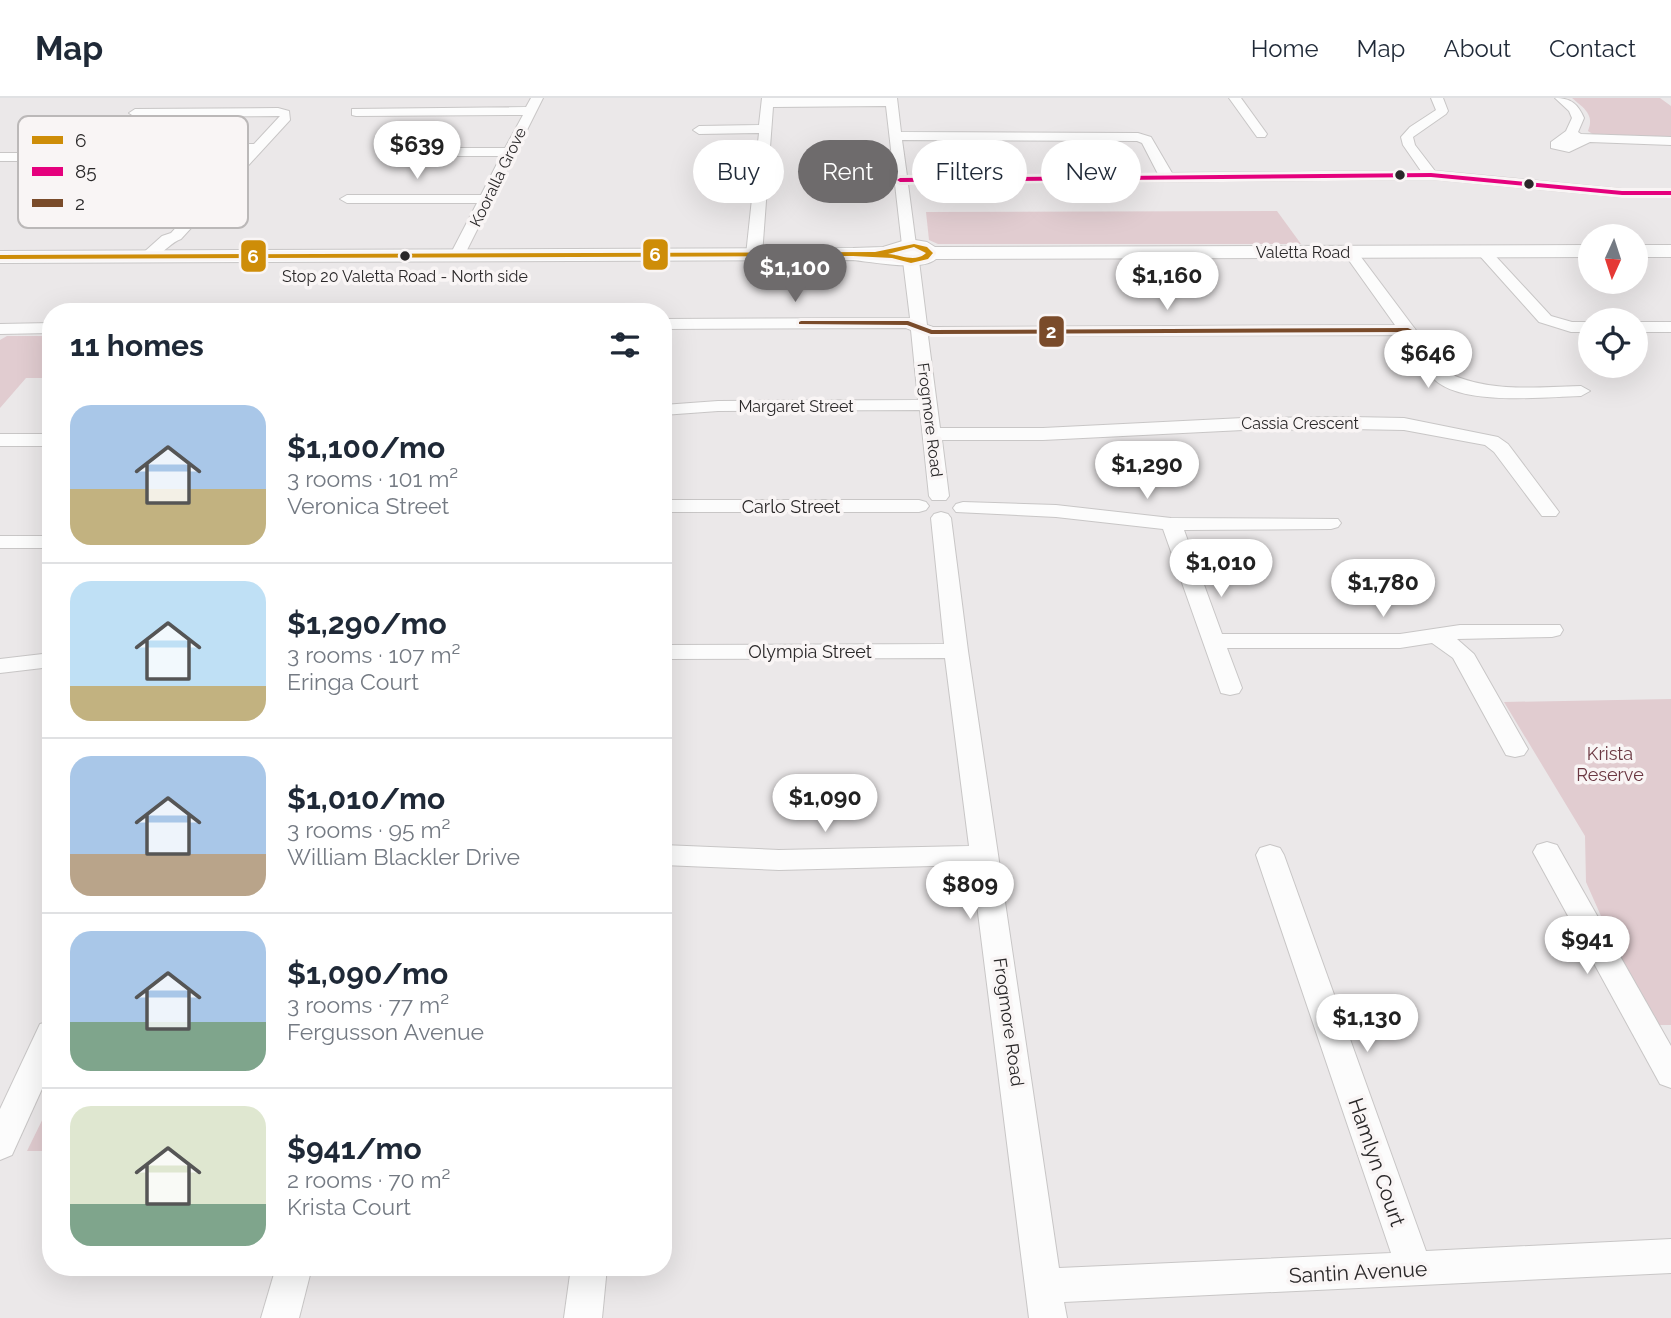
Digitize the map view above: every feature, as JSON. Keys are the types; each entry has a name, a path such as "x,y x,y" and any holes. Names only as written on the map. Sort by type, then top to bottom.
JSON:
{"street":[{"name":"Kooralla Grove","path":"458,255 537,98"},
{"path":"1235,98 1261,134"},
{"path":"1431,175 1409,145 1407,137 1442,111 1437,98"},
{"path":"1561,98 1574,109 1578,118 1572,134 1555,145 1573,148 1587,139"},
{"path":"754,254 768,100 891,100"},
{"name":"Frogmore Road","path":"891,100 906,253 919,327 956,651 1046,1302"},
{"path":"356,113 530,111"},
{"path":"135,113 285,114 286,117 248,158"},
{"path":"699,130 766,129"},
{"path":"1572,134 1587,139 1669,142"},
{"path":"895,136 1138,137 1147,140 1167,177"},
{"path":"248,148 257,148"},
{"path":"384,152 510,152"},
{"path":"900,180 1431,175 1622,193 1671,193"},
{"path":"1503,181 1506,194 1518,198 1528,198 1530,184"},
{"path":"347,199 487,198"},
{"path":"156,256 178,240 176,236 183,228"},
{"path":"1484,251 1545,319 1578,327"},
{"name":"Valetta Road","path":"0,257 1578,251"},
{"path":"1648,251 1671,251"},
{"path":"1350,252 1442,377 1456,386 1483,392 1581,391"},
{"path":"672,324 908,323 931,332 1408,330"},
{"path":"1648,327 1671,327"},
{"path":"0,329 42,328"},
{"name":"Margaret Street","path":"672,409 718,406 928,405"},
{"name":"Cassia Crescent","path":"932,434 1043,435 1243,424 1414,425 1491,441 1501,449 1549,512"},
{"path":"0,440 42,440"},
{"name":"Carlo Street","path":"672,506 941,507 1056,511 1171,524 1331,523"},
{"path":"1171,524 1230,688"},
{"path":"0,542 42,542"},
{"path":"1214,641 1400,641 1460,632 1552,631"},
{"path":"1439,637 1462,654 1516,749"},
{"name":"Olympia Street","path":"672,652 956,651"},
{"path":"0,666 42,661"},
{"path":"1547,852 1671,1075"},
{"path":"672,855 779,860 986,855"},
{"name":"Hamlyn Court","path":"1270,855 1415,1270"},
{"path":"0,1145 42,1053"},
{"name":"Santin Avenue","path":"1046,1302 1415,1270 1671,1256"},
{"path":"279,1318 291,1276"},
{"path":"583,1318 588,1276"}],"green space":[{"path":"1572,98 1660,98 1671,106 1671,137 1594,135 1588,131 1590,120 1587,112"},
{"path":"1277,211 1301,244 938,244 929,240 926,212"},
{"path":"7,336 42,336 42,378 26,378 0,408 0,340"},
{"name":"Krista Reserve","path":"1671,699 1671,1025 1649,1025 1586,882 1585,836 1504,702"},
{"path":"42,1120 42,1151 27,1151"}],"transit line":[{"name":"85","path":"900,180 1431,175 1622,193 1671,193"},
{"name":"6","path":"0,257 853,254 892,256 911,261 926,258 930,253 914,245 884,253 853,254"},
{"name":"2","path":"801,323 908,323 931,332 1408,330"}],"place":[{"name":"Stop 20 Valetta Road - North side","path":"405,256"}]}
